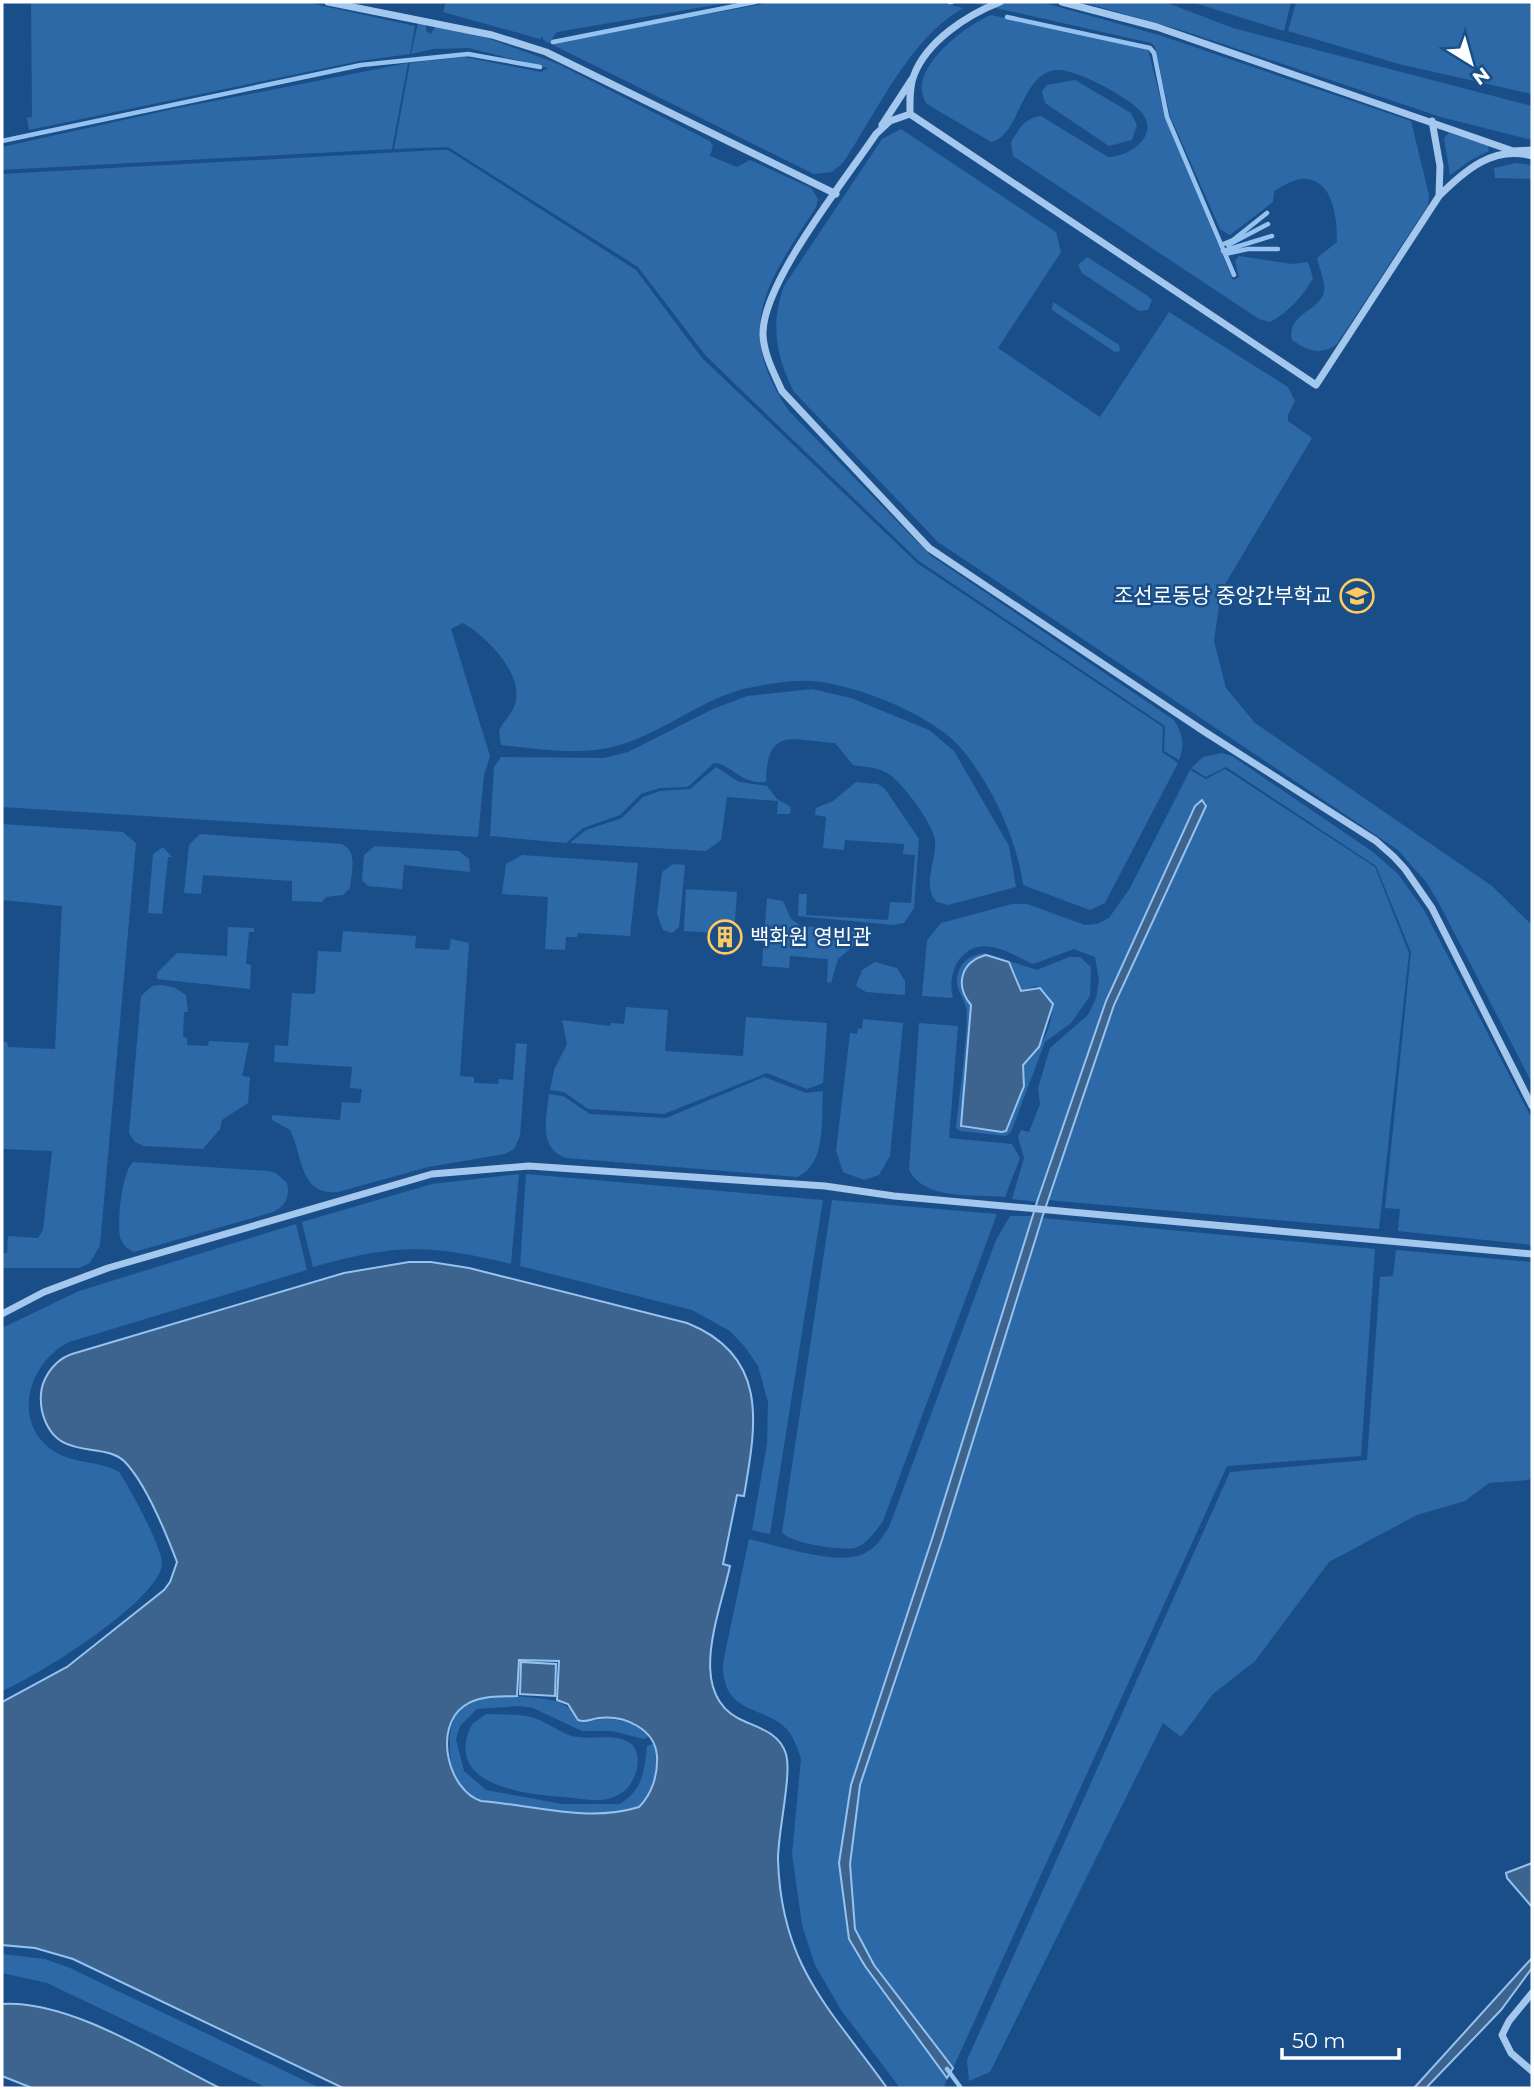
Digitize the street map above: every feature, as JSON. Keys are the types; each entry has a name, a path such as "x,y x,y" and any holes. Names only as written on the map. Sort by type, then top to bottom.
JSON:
{"street":[{"path":"328,2 492,35 546,52 836,194"},
{"path":"1000,2 957,24 940,40 777,283 766,307 764,335 769,362 782,391 929,548 1205,732 1376,841 1399,863 1432,908 1532,1106"},
{"path":"1062,2 1157,27 1532,156"},
{"path":"910,114 914,75"},
{"path":"876,134 891,121 910,114"},
{"path":"910,114 1316,385 1439,196 1462,173 1480,162 1513,151 1532,150"},
{"path":"1432,121 1440,166 1439,196"},
{"path":"2,1314 33,1297 108,1268 432,1174 495,1167 565,1167 825,1186 1034,1209 1532,1254"},
{"path":"1532,1993 1509,2021 1502,2035 1511,2053 1532,2071"}],"shaded area":[{"path":"31,2 305,2 415,26 410,54 359,61 29,130 27,118 32,117"},
{"path":"446,2 732,2 557,32 552,39 554,43 774,2 938,2 963,8 944,21 910,57 843,163 832,172 814,174 543,40 543,36 540,39 443,12"},
{"path":"969,2 1041,2 1159,35 1411,121 1429,195 1428,205 1337,344 1315,351 1292,340 1291,331 1298,318 1321,298 1324,288 1317,258 1337,242 1331,200 1320,184 1299,179 1274,191 1273,202 1230,235 1220,229 1170,116 1155,47 1151,43"},
{"path":"1082,2 1165,2 1233,28 1532,106 1532,140 1441,117 1181,30"},
{"path":"1192,2 1291,2 1284,31"},
{"path":"1296,2 1532,2 1532,94 1399,64 1288,31"},
{"path":"991,15 1148,49 1165,117 1233,280 1239,277 1235,261 1239,256 1292,264 1308,262 1313,278 1295,303 1270,322 1259,319 1013,156 1011,142 1020,129 1030,119 1041,116 1108,157 1125,153 1140,144 1147,130 1147,121 1142,113 1102,86 1066,71 1045,73 1028,92 1001,137 991,142 927,104 922,91 923,78 930,65 940,52 966,29"},
{"path":"418,23 426,25 426,31 431,34 436,25 493,40 556,63 710,141 713,146 710,156 737,167 750,160 811,188 818,199 816,207 772,282 763,305 760,329 762,354 772,381 789,411 930,555 1174,720 1182,740 1179,760 1164,751 1165,726 919,561 706,356 638,267 448,147 394,149 410,63 464,57 541,72 548,68 469,48 433,49 411,54"},
{"path":"408,63 392,149 2,170 2,147 173,109"},
{"path":"1075,80 1131,113 1137,125 1132,140 1109,146 1045,103 1042,91 1047,85"},
{"path":"901,129 1056,232 1061,252 998,348 1100,417 1169,312 1288,387 1295,401 1288,421 1312,438 1221,591 1214,641 1226,688 1255,723 1492,886 1532,925 1532,1083 1441,907 1427,883 1398,850 938,542 794,392 783,366 777,340 777,314 784,286 882,139"},
{"path":"1449,133 1488,146 1489,151 1450,175 1444,138"},
{"path":"448,150 636,270 702,358 917,563 1163,727 1162,752 1178,763 1105,903 1090,910 1023,885 1009,831 982,777 960,747 931,723 912,712 870,694 829,683 788,682 732,693 700,706 655,731 608,748 562,751 501,745 499,730 514,707 515,683 510,670 493,647 463,623 451,629 490,756 484,775 478,837 2,807 2,174"},
{"path":"1516,163 1532,165 1532,179 1495,178 1494,168"},
{"path":"1087,257 1148,296 1152,300 1148,310 1139,311 1082,273 1078,265"},
{"path":"1053,302 1119,345 1120,351 1115,352 1052,310"},
{"path":"812,689 851,698 929,730 954,751 1009,846 1016,887 948,905 937,902 930,889 935,840 928,823 907,792 885,772 853,765 835,743 806,740 784,740 777,744 767,764 766,782 743,778 714,763 688,787 660,788 641,794 620,815 583,828 566,843 490,836 494,767 501,757 604,758 628,752 713,709 747,696"},
{"path":"1222,753 1232,756 1373,852 1398,874 1424,910 1532,1119 1532,1245 1398,1231 1400,1209 1385,1208 1411,952 1376,866 1226,767 1206,777 1191,768 1203,757"},
{"path":"716,767 739,782 767,786 777,799 791,807 790,814 777,814 778,801 727,797 721,840 706,851 570,843 586,830 622,818 643,797 660,791 690,789"},
{"path":"1225,769 1375,867 1409,953 1379,1229 1047,1200 1114,1005 1206,802 1195,806 1106,1001 1037,1202 1012,1199 1024,1158 1018,1137 1021,1130 1029,1132 1040,1104 1038,1088 1050,1048 1088,1015 1096,998 1099,981 1095,957 1074,949 1033,964 1003,950 981,946 965,954 954,969 951,988 953,998 922,996 927,940 941,923 1012,904 1027,904 1085,925 1097,924 1109,918 1130,888 1190,770 1206,779"},
{"path":"856,782 878,784 885,789 919,839 914,908 904,923 893,925 798,916 799,894 807,894 806,915 888,920 890,902 911,903 915,855 903,854 904,844 845,840 844,850 823,848 826,817 815,815 816,808 833,801"},
{"path":"1202,800 1206,806 1114,1005 1042,1218 942,1540 860,1785 850,1864 855,1929 874,1965 953,2068 947,2078 865,1966 849,1939 839,1863 851,1785 933,1536 1037,1202 1106,1001 1195,806"},
{"path":"2,824 123,832 136,843 100,1245 90,1263 79,1268 2,1268 2,1253 7,1253 8,1236 38,1238 43,1230 52,1151 2,1149 2,1042 7,1042 8,1047 55,1049 62,906 2,900"},
{"path":"200,834 341,844 347,847 352,857 350,888 343,895 326,897 322,902 292,901 292,881 203,875 201,894 184,893 189,845"},
{"path":"375,846 459,851 469,859 470,872 404,865 402,889 368,886 362,880 364,855"},
{"path":"163,847 172,857 168,857 162,914 148,913 153,854"},
{"path":"522,855 638,863 630,936 578,933 577,937 566,937 565,950 545,949 548,897 502,894 506,864"},
{"path":"673,864 685,865 679,927 672,933 663,930 657,914 662,872"},
{"path":"686,889 737,892 734,934 684,931"},
{"path":"767,898 783,901 791,919 801,926 871,931 838,959 831,983 827,982 828,959 790,956 789,968 762,966"},
{"path":"228,927 254,928 254,932 249,932 246,964 251,965 250,989 157,979 157,973 177,953 227,956"},
{"path":"343,931 416,936 415,948 449,950 451,939 469,943 460,1076 474,1077 474,1083 498,1084 499,1079 513,1080 516,1043 527,1044 520,1136 514,1149 505,1154 428,1167 338,1192 325,1192 309,1181 290,1130 272,1120 272,1115 340,1120 342,1102 360,1103 362,1089 350,1088 352,1067 274,1062 275,1045 288,1046 292,993 315,994 318,951 341,952"},
{"path":"984,953 1002,959 971,1005 961,1126 964,1128 1002,1132 1023,1086 1023,1065 1042,1041 1050,1024 1052,1014 1049,998 1036,986 1022,991 1013,968 1005,960 1037,970 1069,957 1080,957 1091,967 1090,996 1071,1023 1045,1042 1011,1132 1006,1136 960,1131 956,1128 967,1015 957,977 966,961 972,956"},
{"path":"986,955 1009,962 1021,991 1040,988 1053,1004 1039,1047 1023,1065 1024,1086 1006,1131 1002,1132 961,1126 971,1005 963,990 963,975 970,963"},
{"path":"875,962 897,968 905,981 905,995 866,992 856,986 862,970"},
{"path":"152,986 175,988 186,995 188,1012 184,1012 183,1037 187,1038 187,1045 208,1046 209,1041 249,1043 242,1076 250,1077 248,1103 222,1120 220,1129 203,1149 144,1146 135,1142 129,1133 141,996"},
{"path":"626,1007 668,1010 665,1051 743,1056 746,1017 827,1023 823,1083 807,1089 767,1073 664,1114 588,1109 564,1092 550,1090 554,1070 567,1044 562,1020 610,1026 611,1023 624,1024"},
{"path":"863,1019 903,1023 890,1156 879,1175 864,1180 843,1172 836,1151 850,1033 857,1034 858,1028 862,1029"},
{"path":"919,1023 958,1026 949,1138 1012,1144 1020,1158 1005,1197 938,1191 916,1180 909,1170"},
{"path":"764,1077 806,1093 823,1091 818,1151 807,1171 797,1177 566,1158 551,1147 547,1139 549,1094 563,1096 590,1114 666,1118"},
{"path":"133,1162 269,1171 276,1173 287,1183 288,1192 284,1204 273,1212 134,1252 122,1242 119,1230 123,1186"},
{"path":"519,1174 511,1264 457,1253 412,1249 367,1254 313,1267 302,1222 432,1184"},
{"path":"526,1174 823,1200 770,1534 752,1530 767,1444 768,1402 758,1366 730,1331 692,1310 520,1266"},
{"path":"832,1200 997,1214 883,1521 863,1544 848,1549 804,1543 782,1532"},
{"path":"1010,1216 1033,1216 933,1536 851,1785 839,1863 849,1939 865,1966 947,2078 944,2088 900,2088 841,2010 815,1965 802,1925 792,1854 801,1759 796,1746 790,1733 780,1724 737,1701 725,1681 723,1663 749,1539 823,1556 852,1557 872,1549 889,1527 996,1240"},
{"path":"1042,1218 1375,1249 1361,1456 1227,1466 953,2068 874,1965 855,1929 850,1864 860,1785 942,1540"},
{"path":"296,1224 307,1270 69,1342 43,1364 34,1379 30,1395 29,1412 33,1427 42,1441 57,1453 119,1472 151,1532 162,1564 156,1580 119,1617 67,1654 2,1691 2,1328 79,1291"},
{"path":"1396,1250 1532,1262 1532,1476 1528,1480 1489,1483 1465,1501 1417,1515 1329,1562 1255,1661 1213,1694 1181,1737 1163,1723 990,2072 969,2081 967,2060 1230,1472 1367,1460 1380,1277 1393,1276"},
{"path":"409,1262 431,1262 469,1268 687,1323 714,1337 733,1354 745,1374 751,1395 752,1444 744,1496 737,1495 723,1564 730,1566 714,1630 711,1675 716,1694 727,1710 770,1734 780,1742 786,1754 787,1775 778,1859 781,1897 788,1929 812,1984 887,2088 343,2088 73,1959 35,1948 2,1945 2,1702 67,1667 164,1590 177,1562 148,1495 124,1461 115,1455 68,1445 48,1428 41,1403 45,1379 56,1364 72,1354 344,1273","holes":["519,1660 559,1661 557,1700 568,1704 578,1720 619,1719 637,1726 651,1738 657,1756 656,1770 651,1790 639,1807 619,1812 560,1812 481,1801 460,1785 448,1758 447,1743 454,1716 464,1706 476,1700 517,1696"]},
{"path":"521,1662 556,1664 555,1696 520,1694"},
{"path":"517,1696 556,1701 588,1722 621,1720 637,1726 651,1736 644,1739 612,1731 582,1731 533,1708 519,1706 477,1709 460,1726 456,1739 464,1771 486,1790 562,1804 620,1804 638,1786 647,1746 655,1743 656,1777 645,1802 626,1812 582,1813 504,1805 469,1797 457,1782 451,1765 450,1736 453,1723 458,1713 475,1701"},
{"path":"486,1714 528,1716 572,1736 623,1740 630,1743 637,1752 638,1765 634,1777 620,1794 600,1800 528,1793 491,1782 477,1773 468,1761 466,1745 472,1724"},
{"path":"1532,1863 1532,1907 1507,1878 1506,1873"},
{"path":"2,1954 45,1959 70,1968 320,2088 267,2088 47,1983 2,1973"},
{"path":"1532,1958 1532,1968 1501,2010 1426,2088 1414,2088"},
{"path":"2,2004 28,2005 84,2020 220,2088 32,2088 2,2076"}],"waterway":[{"path":"553,42 755,2"},
{"path":"1007,17 1150,48 1154,53 1167,117 1234,275"},
{"path":"2,141 361,65 468,54 540,67"},
{"path":"1221,245 1233,240 1267,213"},
{"path":"1228,245 1268,224"},
{"path":"1223,251 1272,236"},
{"path":"1225,254 1248,249 1278,249"},
{"path":"947,2069 961,2088"}],"place":[{"name":"조선로동당 중앙간부학교","path":"1357,596"},
{"name":"백화원 영빈관","path":"725,937"}]}
